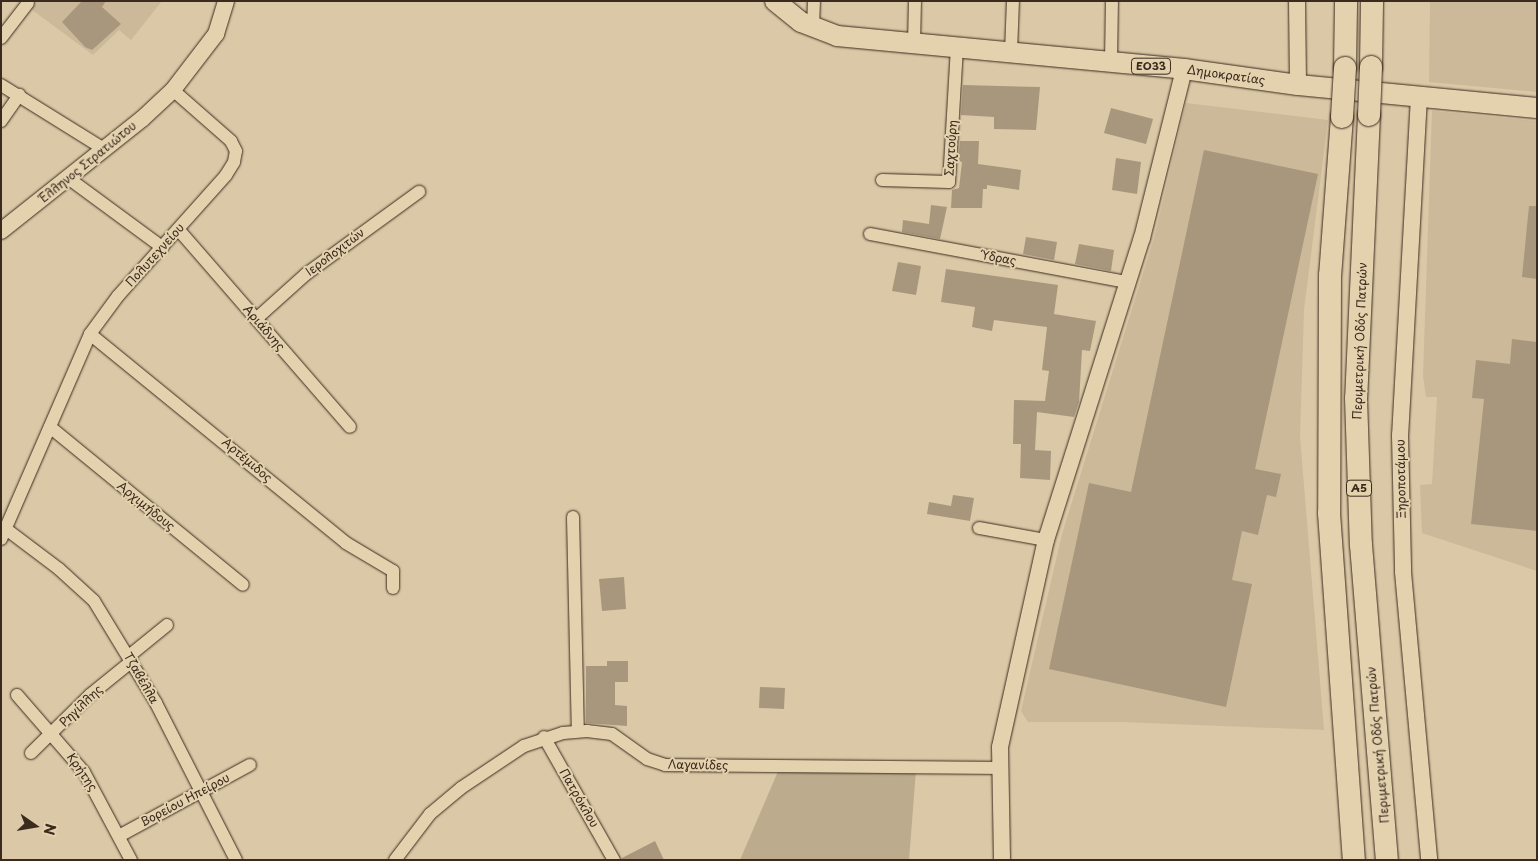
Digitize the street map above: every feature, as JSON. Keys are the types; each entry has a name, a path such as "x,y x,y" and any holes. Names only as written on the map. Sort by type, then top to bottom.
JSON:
{"highway":[{"name":"Α5","path":"1346,1 1345,68 1330,275 1329,513 1354,860"},
{"name":"Περιμετρική Οδός Πατρών","path":"1372,1 1371,67 1356,398 1361,545 1387,860"}],"main road":[{"name":"Δημοκρατίας","path":"775,1 813,28 837,36 1184,69 1298,84 1537,108"}],"street":[{"path":"173,90 216,34 226,1"},
{"path":"813,28 814,1"},
{"path":"914,44 915,1"},
{"path":"1012,52 1013,1"},
{"path":"1111,62 1112,1"},
{"path":"1297,1 1298,84"},
{"path":"1,38 28,3"},
{"name":"Σαχτούρη","path":"882,180 949,182 957,48"},
{"path":"1002,860 998,768 1003,730 1046,540 1155,190 1184,69"},
{"path":"1,85 104,149"},
{"name":"Έλληνος Στρατιώτου","path":"1,231 104,149 173,90"},
{"name":"Πολυτεχνείου","path":"4,534 90,334 107,310 226,175 236,154 228,137 173,90"},
{"path":"1,121 19,95"},
{"name":"Ξηροποτάμου","path":"1419,97 1400,435 1403,572 1429,860"},
{"path":"68,178 162,248"},
{"name":"Ιερολοχιτών","path":"256,319 306,274 420,192"},
{"name":"Αριάδνης","path":"178,229 350,427"},
{"name":"Ύδρας","path":"870,234 1127,282"},
{"name":"Αρτέμιδος","path":"90,334 346,543 393,571 393,588"},
{"name":"Αρχιμήδους","path":"50,427 243,585"},
{"path":"573,517 578,732"},
{"path":"979,528 1046,540"},
{"name":"Τζαβέλλα","path":"4,534 89,595 131,659 202,791 236,860"},
{"name":"Ρηγίλλης","path":"31,753 90,694 167,625"},
{"name":"Κρήτης","path":"17,695 53,733 95,788 131,860"},
{"name":"Λαγανίδες","path":"395,860 430,814 447,799 490,767 544,737 578,732 612,734 647,759 665,765 998,768"},
{"name":"Πατρόκλου","path":"544,737 614,860"},
{"name":"Βορείου Ηπείρου","path":"119,836 250,765"}],"shaded area":[{"path":"20,1 162,1 131,40 119,30 93,55"},
{"path":"1430,1 1537,1 1537,92 1429,82"},
{"path":"1186,103 1328,120 1304,310 1300,436 1324,730 1122,722 1028,722 1021,711 1062,534 1154,238"},
{"path":"1432,111 1537,121 1537,571 1422,533 1420,485 1432,484 1437,397 1426,397 1423,376"},
{"path":"779,769 916,770 909,860 740,860"}],"building":[{"path":"82,1 106,1 102,7 121,24 92,50 85,47 62,22"},
{"path":"963,85 1040,87 1036,130 994,129 994,117 961,115"},
{"path":"1111,108 1153,119 1146,144 1104,133"},
{"path":"960,141 979,141 978,164 1021,170 1019,190 987,185 987,189 983,189 982,208 951,208 952,190 959,188 962,162 958,161"},
{"path":"1204,150 1318,174 1255,469 1281,474 1276,497 1267,495 1258,535 1242,531 1232,580 1252,584 1226,707 1049,669 1089,483 1131,492"},
{"path":"1116,158 1141,162 1137,194 1112,190"},
{"path":"931,205 947,207 940,239 902,232 903,220 929,224"},
{"path":"1529,206 1537,206 1537,279 1522,277"},
{"path":"1026,237 1057,242 1054,260 1023,254"},
{"path":"1079,244 1114,250 1111,271 1075,264"},
{"path":"898,262 921,266 916,295 892,291"},
{"path":"946,269 1058,285 1054,314 1096,321 1090,351 1082,350 1079,402 1074,417 1037,412 1035,450 1051,451 1050,480 1020,478 1021,444 1013,444 1014,400 1045,401 1049,371 1042,370 1047,327 994,320 992,331 972,327 975,307 941,302"},
{"path":"1512,339 1537,342 1537,531 1471,524 1484,399 1472,398 1476,360 1510,364"},
{"path":"953,495 974,498 970,521 927,514 929,502 951,506"},
{"path":"624,577 626,609 602,611 599,579"},
{"path":"607,661 628,661 628,682 615,682 615,705 627,706 627,726 586,723 586,666 607,666"},
{"path":"760,687 785,688 784,709 759,708"},
{"path":"655,841 664,860 622,860 622,858"}]}
